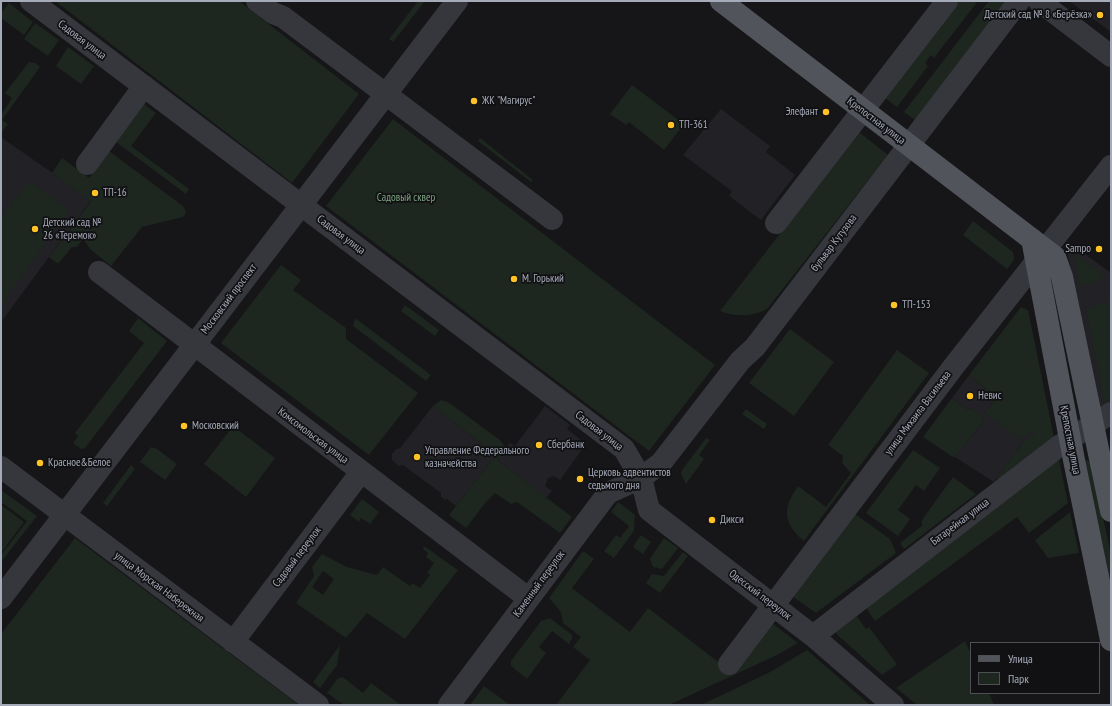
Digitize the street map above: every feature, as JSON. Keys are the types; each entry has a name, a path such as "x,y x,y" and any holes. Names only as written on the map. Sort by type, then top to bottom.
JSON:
{"main road":[{"name":"Крепостная улица","path":"721,1 909,146 1038,249 1055,257 1059,265 1111,511"},
{"name":"Крепостная улица","path":"1038,249 1070,439 1111,640"}],"street":[{"name":"Садовая улица","path":"31,1 624,449 641,478"},
{"path":"257,1 273,13 283,18 552,219"},
{"name":"Московский проспект","path":"1,598 384,94 457,1"},
{"path":"776,223 947,1"},
{"name":"бульвар Кутузова","path":"641,478 661,463 736,356 755,347 1019,1"},
{"path":"1039,1 1111,56"},
{"path":"86,164 144,86"},
{"name":"улица Михаила Васильева","path":"729,664 950,370 1038,249 1111,166"},
{"name":"Комсомольская улица","path":"99,272 528,598"},
{"name":"Батарейная улица","path":"813,636 1070,439 1111,413"},
{"name":"улица Морская Набережная","path":"1,467 318,705"},
{"name":"Садовый переулок","path":"233,642 361,472"},
{"name":"Каменный переулок","path":"450,705 528,598 608,493 641,478"},
{"name":"Одесский переулок","path":"641,478 649,510 813,636 894,705"}],"shaded area":[{"name":"Детский сад № 8 «Берёзка»","path":"1069,1 1111,1 1111,32"},
{"path":"721,109 770,146 766,152 795,175 761,220 729,196 732,191 683,155"},
{"name":"Детский сад № 26 «Теремок»","path":"1,137 91,200 1,322"},
{"path":"1067,241 1111,273 1111,404 1098,413 1066,244"},
{"path":"969,375 997,397 985,413 1033,431 1036,434 1024,441 994,482 955,457 985,419 970,408 968,410 952,398"},
{"path":"433,406 496,455 456,506 447,499 445,500 441,497 441,493 403,465 399,466 392,460 392,454 396,449 400,448"},
{"path":"545,406 570,425 567,429 586,444 560,480 554,476 548,478 545,486 552,491 546,498 497,460 510,443 515,446"}],"green space":[{"path":"55,1 239,1 359,94 292,183"},
{"path":"418,1 425,1 393,42 389,39"},
{"path":"959,1 978,1 934,58 931,55 925,63 928,66 897,107 885,98"},
{"path":"989,1 1007,1 915,120 904,112"},
{"path":"9,3 33,22 24,35 1,18 1,13"},
{"path":"35,23 59,40 48,56 24,39"},
{"path":"68,47 94,66 81,84 56,66"},
{"path":"29,62 35,63 40,67 2,120 8,124 1,133 1,115 12,98 5,93"},
{"path":"632,85 684,124 664,150 629,122 626,125 610,114"},
{"path":"144,104 156,113 131,146 189,189 186,194 116,142"},
{"name":"Садовый сквер","path":"393,119 715,365 649,451 326,206"},
{"path":"859,132 888,155 767,309 750,315 738,315 720,311"},
{"path":"480,138 533,180 531,182 478,141"},
{"path":"109,151 183,206 186,213 183,217 142,227 111,266 91,250 83,239 77,247 72,247 58,264 49,257 91,201 52,173 62,158 89,178"},
{"path":"29,181 69,210 1,305 1,218"},
{"path":"973,221 1013,252 1014,260 1007,269 963,235"},
{"path":"1073,253 1105,276 1097,282 1079,285"},
{"path":"281,265 301,280 293,290 346,328 346,339 418,393 369,455 221,343"},
{"path":"1111,299 1111,398 1104,403 1086,308 1107,303"},
{"path":"405,305 439,330 435,336 401,311"},
{"path":"1021,307 1028,310 1054,437 999,479 996,479 1024,441 1035,434 1033,431 1020,439 985,413 997,397 969,375"},
{"path":"138,318 167,341 85,448 81,449 73,443 78,436 75,433 144,343 129,331"},
{"path":"355,318 431,375 426,381 353,326"},
{"path":"790,329 834,362 794,416 749,383"},
{"path":"897,350 929,373 804,541 792,528 789,522 787,509 789,502 798,486 826,507 851,473 842,463 843,456 828,445"},
{"path":"952,398 968,410 971,408 985,419 955,457 923,437"},
{"path":"441,400 448,402 500,440 506,448 497,460 572,517 560,533 517,502 511,504 495,493 466,528 449,515 496,455 433,406"},
{"path":"746,409 767,424 764,429 742,414"},
{"path":"233,426 275,458 246,497 204,464"},
{"path":"706,438 710,440 699,455 704,459 686,484 681,474 682,470"},
{"path":"151,447 157,449 177,464 165,480 140,462"},
{"path":"913,450 940,468 924,491 916,485 898,510 910,519 898,536 866,513"},
{"path":"1058,455 1068,503 1029,533 1017,517 875,621 864,605"},
{"path":"1087,460 1091,463 1111,554 1111,599 1085,461"},
{"path":"131,465 135,469 107,506 103,503"},
{"path":"953,477 976,494 904,549 900,543 922,526 922,520"},
{"path":"1,490 37,516 1,562 1,555 27,521 1,502"},
{"path":"362,499 379,512 370,524 361,518 359,522 350,515"},
{"path":"618,502 635,515 634,531 614,558 604,551 616,535 620,538 629,526 611,512"},
{"path":"1,505 24,522 1,553"},
{"path":"1070,512 1079,553 1048,558 1035,540"},
{"path":"855,514 890,539 896,553 816,613 792,596"},
{"path":"641,535 651,542 643,554 633,547"},
{"path":"75,538 299,705 1,705 1,634"},
{"path":"664,538 678,548 662,569 653,567 650,559"},
{"path":"424,546 458,570 405,639 367,613 346,638 296,603 314,576 312,567 322,554 347,567 377,575 383,567 410,586 413,583 420,588 430,575 427,573 434,563 426,557 428,553 423,549","holes":["323,571 334,579 323,595 312,587"]},
{"path":"583,551 594,559 572,588 630,632 648,608 717,661 736,668 772,623 798,643 777,655 669,705 556,705 590,660 573,647 581,637 563,623 561,612 549,598"},
{"path":"683,552 688,556 660,593 646,583 652,574 664,576"},
{"path":"854,613 866,629 869,627 896,663 896,665 882,675 832,630"},
{"path":"550,618 572,635 572,639 569,644 552,631 539,647 546,653 527,679 511,666 511,661 541,621"},
{"path":"965,641 970,652 970,694 989,694 994,705 917,705 896,688"},
{"path":"340,645 337,665 320,688 313,682"},
{"path":"807,650 870,705 701,705 770,672"},
{"path":"343,677 363,693 371,683 401,705 344,705 327,693 338,678"},
{"path":"484,686 510,705 470,705"}],"place":[{"name":"Детский сад № 8 «Берёзка»","path":"1100,15"},
{"name":"ЖК \"Магирус\"","path":"474,101"},
{"name":"Элефант","path":"826,112"},
{"name":"ТП-361","path":"671,125"},
{"name":"ТП-16","path":"95,193"},
{"name":"Детский сад № 26 «Теремок»","path":"35,229"},
{"name":"Sampo","path":"1099,249"},
{"name":"М. Горький","path":"514,279"},
{"name":"ТП-153","path":"894,305"},
{"name":"Невис","path":"970,396"},
{"name":"Московский","path":"184,426"},
{"name":"Сбербанк","path":"539,445"},
{"name":"Управление Федерального казначейства","path":"417,457"},
{"name":"Красное&Белое","path":"40,463"},
{"name":"Церковь адвентистов седьмого дня","path":"580,479"},
{"name":"Дикси","path":"712,520"}]}
